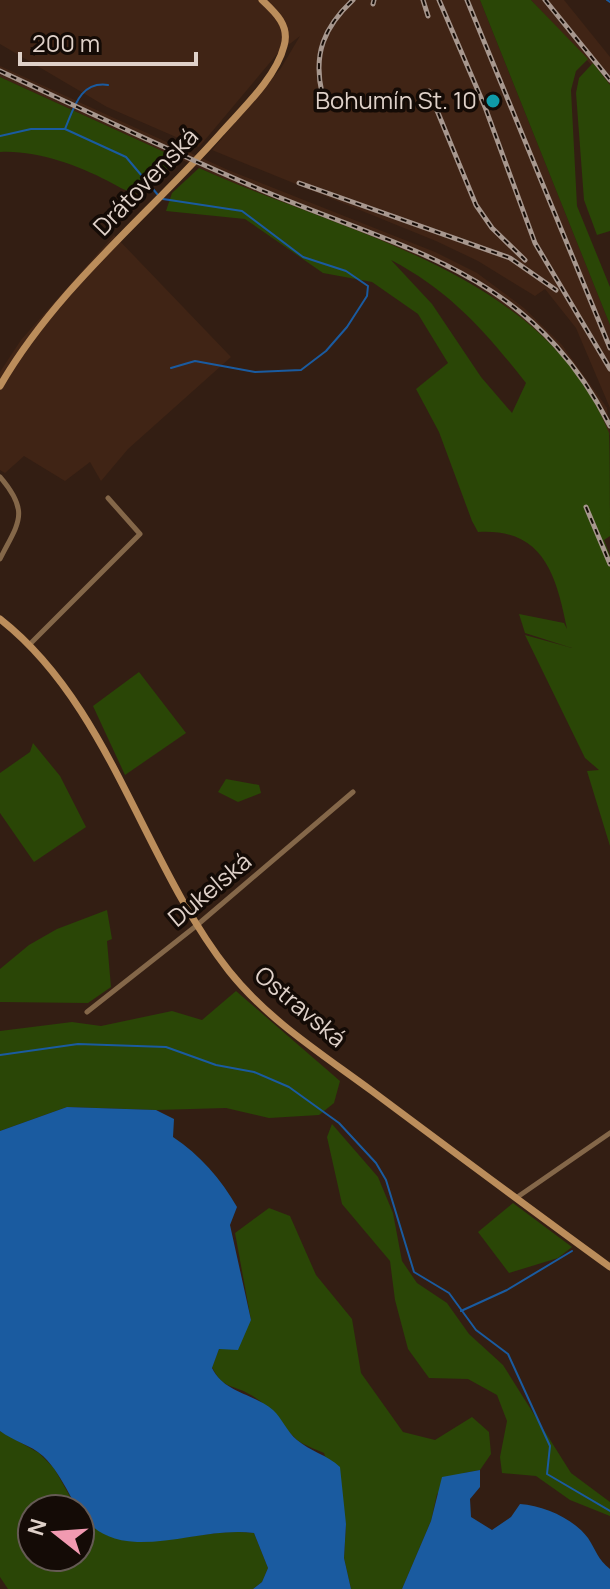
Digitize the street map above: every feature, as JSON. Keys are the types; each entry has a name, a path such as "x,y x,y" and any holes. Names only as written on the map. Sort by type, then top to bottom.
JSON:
{"main road":[{"name":"Drátovenská","path":"0,386 56,307 232,120 281,56 285,30 277,15 262,0"},
{"name":"Ostravská","path":"0,619 29,645 71,694 170,883 196,926 242,987 275,1018 610,1267"}],"street":[{"path":"0,477 13,496 20,521 0,559"},
{"path":"29,645 140,534 108,498"},
{"name":"Dukelská","path":"87,1012 196,926 353,792"},
{"path":"515,1198 608,1135 610,1144"}],"shaded area":[{"path":"0,0 480,0 610,325 610,408 576,328 545,289 535,296 478,261 436,241 212,150 281,68 300,36 278,53 199,147 107,107 0,44"},
{"path":"531,0 564,0 610,57 610,85"},
{"path":"0,66 228,170 435,252 477,273 524,308 562,345 607,408 610,436 589,397 555,352 518,315 472,282 431,261 224,179 0,77"},
{"path":"114,235 231,357 128,449 101,481 90,462 65,481 24,456 5,473 0,470 0,372 21,340"}],"green space":[{"path":"480,0 531,0 588,59 576,71 571,90 577,206 610,287 610,325"},
{"path":"593,63 610,85 610,231 597,235 584,200 576,93 579,78"},
{"path":"0,77 171,155 168,168 143,194 125,190 83,169 56,160 28,153 0,152"},
{"path":"199,168 374,237 433,264 489,295 538,332 579,378 609,433 610,536 604,540 610,556 610,846 587,771 599,770 585,758 525,635 572,648 525,633 519,614 564,623 567,629 558,590 543,558 532,546 500,533 478,532 472,521 439,432 416,389 448,363 418,314 372,282 323,273 245,219 166,211 172,193","holes":["391,260 412,272 465,314 526,383 512,413 481,377 432,304"]},
{"path":"139,672 186,733 125,775 93,706"},
{"path":"33,743 60,776 86,827 34,862 0,813 0,773 30,752"},
{"path":"226,779 259,785 261,793 238,802 218,792"},
{"path":"107,910 112,939 107,941 111,987 88,1003 0,1002 0,969 29,945 57,929"},
{"path":"236,991 340,1081 334,1103 319,1115 269,1118 226,1108 156,1110 67,1107 0,1131 0,1031 72,1022 101,1026 172,1011 202,1020"},
{"path":"332,1124 378,1177 393,1213 402,1261 417,1283 447,1303 469,1334 503,1365 571,1473 610,1502 610,1516 570,1500 536,1476 502,1473 500,1457 507,1421 497,1395 468,1379 429,1378 408,1349 395,1300 390,1261 342,1204 327,1137"},
{"path":"513,1203 572,1247 558,1258 509,1273 478,1232"},
{"path":"269,1208 290,1216 316,1275 352,1319 361,1373 403,1432 435,1440 472,1417 489,1432 491,1454 480,1470 464,1473 437,1494 431,1521 402,1589 351,1589 344,1558 346,1524 324,1453 296,1439 264,1404 224,1383 212,1367 219,1349 251,1320 235,1233"},
{"path":"0,1431 39,1453 54,1468 68,1493 16,1493 16,1573 96,1573 96,1526 119,1537 141,1541 232,1532 254,1533 268,1568 262,1582 253,1589 8,1589 0,1577"}],"water":[{"path":"67,1107 156,1110 174,1119 173,1137 209,1168 237,1207 230,1225 251,1320 238,1350 219,1349 212,1368 231,1388 273,1410 297,1440 340,1467 346,1524 344,1558 351,1589 253,1589 262,1582 268,1568 254,1533 226,1532 137,1542 116,1539 100,1532 96,1529 96,1493 68,1493 43,1456 0,1431 0,1131"},
{"path":"480,1470 480,1487 470,1499 471,1517 492,1530 511,1517 520,1504 557,1514 582,1531 610,1569 610,1589 402,1589 431,1521 442,1477"}],"waterway":[{"path":"0,136 31,129 65,129 84,92 91,87 108,85"},
{"path":"65,129 126,157 158,195"},
{"path":"163,199 242,211 303,257 346,271 368,286 367,296 347,327 326,351 301,370 255,372 195,361 171,368"},
{"path":"0,1055 78,1044 166,1047 216,1065 254,1072 289,1087 339,1123 376,1163 386,1180 414,1272 449,1293 476,1330 508,1354 550,1446 547,1474 610,1511"},
{"path":"461,1311 507,1290 572,1251"}],"railway":[{"path":"322,93 319,66 323,42 335,20 353,0"},
{"path":"373,4 374,0"},
{"path":"423,0 428,16"},
{"path":"439,0 485,107 535,243 610,369"},
{"path":"467,0 610,348"},
{"path":"545,0 610,80"},
{"path":"0,71 226,175 460,272 503,299 542,332 578,374 610,426"},
{"path":"429,91 476,205 492,228 525,260"},
{"path":"299,183 510,258 556,290"},
{"path":"586,507 610,564"}],"place":[{"name":"Bohumín St. 10","path":"493,101"}]}
